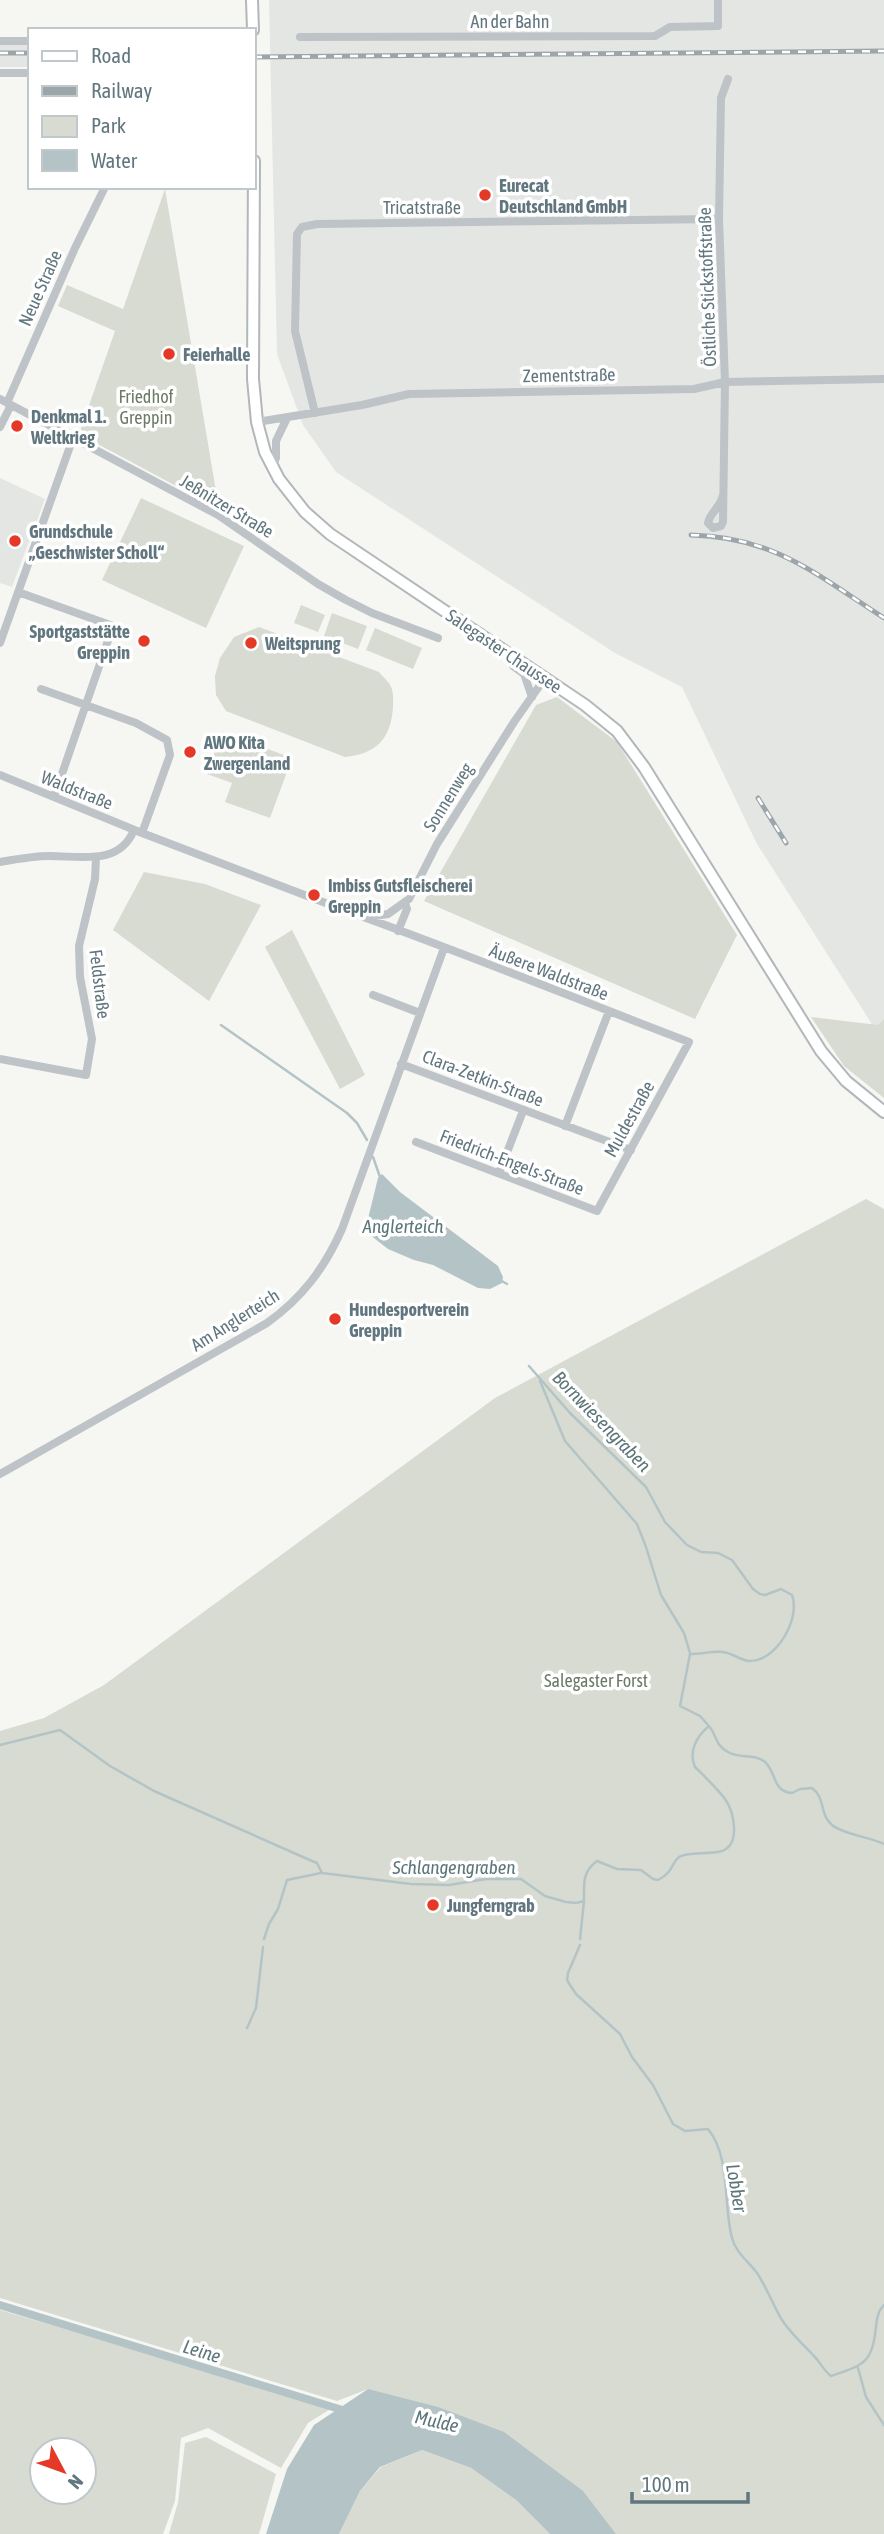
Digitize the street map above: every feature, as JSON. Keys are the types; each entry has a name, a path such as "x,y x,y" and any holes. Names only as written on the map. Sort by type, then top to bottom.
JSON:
{"main road":[{"path":"253,0 253,28"},
{"name":"Salegaster Chaussee","path":"254,189 253,370 257,422 272,468 296,502 321,528 596,713 626,740 816,1044 834,1069 865,1099 884,1111"}],"street":[{"name":"An der Bahn","path":"300,37 655,36 670,27 718,26 718,0"},
{"path":"0,41 28,41"},
{"path":"0,73 28,73"},
{"name":"Östliche Stickstoffstraße","path":"723,495 725,382 719,219 721,98 728,79"},
{"name":"Neue Straße","path":"0,427 6,402 104,189"},
{"name":"Tricatstraße","path":"315,413 295,331 297,234 302,227 317,224 719,219"},
{"name":"Zementstraße","path":"257,422 409,394 694,389 725,382 884,379"},
{"name":"Jeßnitzer Straße","path":"6,402 218,515 318,584 346,600 438,638"},
{"path":"272,468 276,458 275,441 287,418"},
{"path":"0,643 73,438"},
{"path":"18,592 113,626 54,797"},
{"path":"511,656 513,666 524,674 532,697"},
{"name":"Sonnenweg","path":"405,903 415,890 437,844 545,678"},
{"path":"0,862 49,856 96,858 106,856 122,846 138,831 170,755 169,744 159,733 41,690"},
{"name":"Waldstraße","path":"0,775 138,831"},
{"name":"Äußere Waldstraße","path":"138,831 344,910 369,917 398,931 689,1042"},
{"name":"Feldstraße","path":"0,1059 86,1075 92,1039 80,978 79,946 95,879 96,858"},
{"path":"369,917 388,914 405,903 407,909 398,931"},
{"name":"Clara-Zetkin-Straße","path":"444,948 401,1064 631,1150"},
{"path":"373,995 420,1013"},
{"path":"565,1126 609,1011"},
{"name":"Muldestraße","path":"597,1211 689,1042"},
{"name":"Am Anglerteich","path":"0,1474 258,1328 281,1313 301,1295 326,1260 342,1229 401,1064"},
{"path":"499,1173 523,1111"},
{"name":"Friedrich-Engels-Straße","path":"416,1142 597,1211"}],"shaded area":[{"path":"269,0 884,0 884,1043 757,844 682,687 615,653 336,472 303,425 277,354"},
{"path":"0,44 28,44 28,67 0,67"},
{"name":"Grundschule „Geschwister Scholl“","path":"0,478 45,499 12,587 0,583"}],"green space":[{"name":"Friedhof Greppin","path":"165,189 219,509 79,434 115,331 58,306 67,285 123,309"},
{"path":"141,498 244,546 206,628 102,580"},
{"path":"301,605 325,615 318,632 294,623"},
{"path":"332,613 367,626 358,649 324,636"},
{"path":"259,627 379,672 393,693 392,718 380,743 365,752 345,757 226,711 216,695 215,676 220,658 234,637"},
{"path":"375,628 422,648 413,669 366,650"},
{"path":"557,697 617,742 737,935 695,1019 424,901 536,705"},
{"path":"222,732 292,758 270,818 225,802 232,783 207,774"},
{"path":"144,872 205,884 261,905 209,1001 113,930"},
{"path":"292,930 365,1075 340,1089 265,947"},
{"path":"811,1017 878,1025 884,1019 884,1098 844,1066"},
{"name":"Salegaster Forst","path":"866,1199 884,1209 884,2534 616,2534 368,2389 337,2401 0,2298 0,1731 44,1718 104,1685 495,1398"},
{"path":"0,2310 332,2408 308,2423 281,2468 208,2428 181,2438 175,2501 163,2534 0,2534"},
{"path":"206,2437 276,2474 259,2534 169,2534 178,2502 185,2443"},
{"path":"422,2450 471,2468 516,2500 550,2534 339,2534 360,2491 381,2467"}],"water":[{"name":"Anglerteich","path":"382,1174 400,1192 498,1266 503,1277 502,1283 490,1289 478,1288 433,1265 388,1249 365,1231 378,1178"},
{"name":"Mulde","path":"368,2389 438,2407 504,2432 583,2491 616,2534 550,2534 516,2500 471,2468 422,2450 380,2467 360,2491 339,2534 266,2534 287,2469 314,2425"}],"waterway":[{"name":"Bornwiesengraben","path":"221,1025 347,1113 367,1140"},
{"name":"Bornwiesengraben","path":"373,1157 380,1177"},
{"name":"Bornwiesengraben","path":"500,1280 507,1284"},
{"name":"Bornwiesengraben","path":"529,1366 570,1413 646,1487 665,1522 687,1545 701,1552 718,1553 732,1560 753,1589 760,1594 765,1595 781,1589 792,1595 793,1616 789,1627 777,1647 768,1654 749,1661 723,1652 690,1654 680,1706 700,1716 708,1725"},
{"path":"540,1381 565,1441 637,1524 661,1595 684,1633 690,1653"},
{"name":"Schlangengraben","path":"0,1745 60,1730 110,1766 154,1791 317,1863 322,1873 411,1884 449,1885 486,1879 521,1879 545,1896 576,1903 584,1901 586,1874 597,1861 617,1869 641,1870 658,1880 667,1874 679,1857 722,1851 732,1842 734,1827 728,1805 718,1790 695,1767 693,1761 695,1744 709,1726 720,1746 728,1752 765,1762 781,1789 792,1793 812,1788 819,1796 825,1816 832,1825 884,1844"},
{"path":"264,1939 278,1909 287,1880 321,1873"},
{"name":"Lobber","path":"580,1939 584,1901"},
{"name":"Lobber","path":"580,1945 567,1980 576,1994 620,2034 632,2057 653,2085 673,2124 685,2131 708,2129 720,2153 729,2225 734,2243 739,2253 757,2273 786,2325 831,2376 865,2361 875,2338 878,2315 884,2305"},
{"path":"247,2028 256,2008 263,1947"},
{"name":"Leine","path":"0,2305 349,2412"},
{"path":"858,2368 866,2397 884,2425"}],"railway":[{"path":"256,57 884,51"},
{"path":"0,53 28,53"},
{"path":"691,535 721,537 771,551 816,573 884,618"},
{"path":"758,798 786,843"}],"place":[{"name":"Eurecat Deutschland GmbH","path":"485,195"},
{"name":"Feierhalle","path":"169,354"},
{"name":"Denkmal 1. Weltkrieg","path":"17,426"},
{"name":"Grundschule „Geschwister Scholl“","path":"15,541"},
{"name":"Sportgaststätte Greppin","path":"144,641"},
{"name":"Weitsprung","path":"251,643"},
{"name":"AWO Kita Zwergenland","path":"190,752"},
{"name":"Imbiss Gutsfleischerei Greppin","path":"314,895"},
{"name":"Hundesportverein Greppin","path":"335,1319"},
{"name":"Jungferngrab","path":"433,1905"}]}
